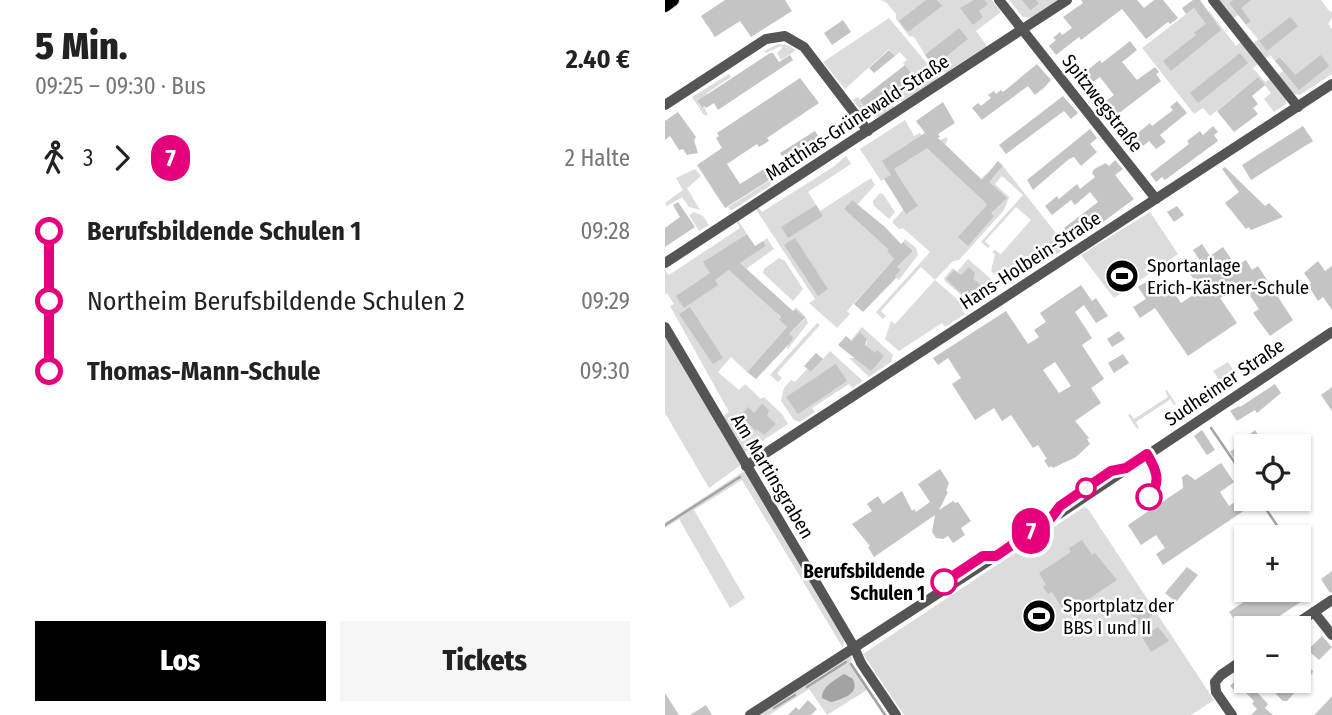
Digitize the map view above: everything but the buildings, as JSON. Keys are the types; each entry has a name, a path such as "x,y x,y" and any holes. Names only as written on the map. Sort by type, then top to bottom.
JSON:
{"main road":[{"path":"665,6 673,0"}],"street":[{"name":"Spitzwegstraße","path":"999,0 1156,199"},
{"name":"Matthias-Grünewald-Straße","path":"665,263 1067,0"},
{"path":"1213,0 1298,107"},
{"path":"665,105 767,39 785,36 804,47 814,58 868,131"},
{"name":"Hans-Holbein-Straße","path":"746,466 1332,84"},
{"name":"Am Martinsgraben","path":"665,327 855,647 861,663 896,715"},
{"name":"Sudheimer Straße","path":"750,715 1332,332"},
{"path":"1308,616 1332,600"},
{"path":"1314,612 1332,635"},
{"path":"1232,715 1215,688 1216,679 1234,666"}],"shaded area":[{"path":"881,0 992,0 1001,12 976,31 987,46 946,73 931,64 914,37 909,36 896,19 896,14"},
{"path":"1009,0 1058,0 1030,18 1023,17"},
{"path":"1218,0 1321,0 1330,12 1332,11 1328,24 1332,29 1332,74 1300,95 1294,94 1278,75 1288,67 1281,57 1275,61 1270,55 1265,59 1253,44 1258,39 1246,25 1251,21 1247,16 1242,19 1238,15 1233,19"},
{"path":"1194,8 1201,17 1209,11 1236,46 1241,42 1258,64 1253,68 1265,82 1270,79 1286,99 1286,104 1274,112 1264,99 1271,93 1258,77 1210,116 1203,108 1194,114 1142,48"},
{"path":"889,18 939,78 902,102 898,97 891,102 894,108 880,117 865,116 853,100 858,97 871,113 914,85 912,82 916,79 903,63 907,60 900,52 895,56 889,49 845,89 823,62"},
{"path":"778,44 796,50 781,60 777,53 781,46 766,53 764,51"},
{"path":"729,74 731,77 697,101 708,115 704,115 692,97"},
{"path":"905,120 914,136 920,133 929,147 946,137 948,140 945,144 981,179 986,174 992,179 1003,166 1067,247 1048,260 1045,256 1004,282 991,271 995,254 992,252 995,250 1001,254 1031,220 1016,207 985,241 990,246 988,248 981,242 1023,195 1002,176 995,184 1009,197 1004,210 959,260 953,261 935,280 921,267 881,311 886,316 883,319 876,312 930,252 903,228 899,229 892,222 904,209 907,213 918,206 896,172 881,181 860,149"},
{"path":"846,156 851,164 808,192 820,211 871,178 875,185 857,205 852,200 844,209 889,250 894,259 847,311 850,314 837,328 809,303 815,299 755,208 758,207 762,212"},
{"path":"695,169 701,176 687,188 700,210 689,207 682,197 667,206 665,203 683,190 676,178"},
{"path":"769,181 771,185 731,211 728,207"},
{"path":"880,193 895,212 889,219 874,206 873,201"},
{"path":"694,212 703,216 709,225 699,231 689,215"},
{"name":"Sportanlage Erich-Kästner-Schule","path":"1150,212 1178,254 1114,298 1081,255"},
{"path":"738,220 747,234 704,262 715,279 766,246 763,241 767,238 774,249 746,269 743,266 787,327 747,372 731,357 718,372 739,390 745,384 761,399 764,397 782,414 788,424 744,453 723,416 729,412 670,306 674,304 667,293 665,294 665,270 669,275 740,228"},
{"path":"905,239 916,248 918,255 899,280 895,276 901,270 897,267 913,251 903,242"},
{"path":"779,258 785,261 803,289 793,301 763,273 764,269"},
{"path":"968,259 999,286 971,304 944,278 953,268 957,272"},
{"path":"935,280 966,307 962,310 965,314 945,327 942,323 899,351 885,339 891,321 895,324"},
{"path":"796,307 805,316 808,323 787,350 789,334 805,319"},
{"path":"817,323 820,325 777,373 782,378 778,382 770,375"},
{"path":"862,327 893,355 891,362 869,377 849,358 856,358 867,343 861,333 853,342 851,340"},
{"path":"665,336 741,465 709,488 665,413"},
{"path":"830,351 863,381 852,388 849,384 812,408 815,412 800,422 794,420 781,401 784,388 791,380 795,382 807,369 811,372"},
{"path":"1228,362 1234,371 1219,380 1213,371"},
{"path":"1167,390 1176,404 1170,399 1136,422 1139,428 1137,429 1128,415 1134,419 1168,397 1165,391"},
{"path":"744,471 844,640 843,648 742,480 694,510 745,598 730,608 679,519 665,528 665,523"},
{"name":"Sportplatz der BBS I und II","path":"1084,507 1088,509 1214,700 1191,715 904,715 863,654"},
{"path":"849,656 887,715 884,715 867,690 827,715 809,689 769,715 758,715"},
{"path":"844,674 853,679 855,684 852,692 831,702 822,698 826,687"}],"waterway":[{"path":"1211,428 1234,462"},
{"path":"665,525 740,477"},
{"path":"1267,511 1277,525"},
{"path":"807,687 846,662"},
{"path":"851,664 885,715"},
{"path":"774,708 795,695"}],"bus line":[{"name":"7","path":"944,582 983,556 996,556 1051,518 1060,506 1111,471 1126,468 1147,454 1157,475 1157,485 1149,497"}],"place":[{"name":"Sportanlage Erich-Kästner-Schule","path":"1122,276"},
{"name":"Berufsbildende Schulen 1","path":"944,582"},
{"name":"Sportplatz der BBS I und II","path":"1039,616"}]}
